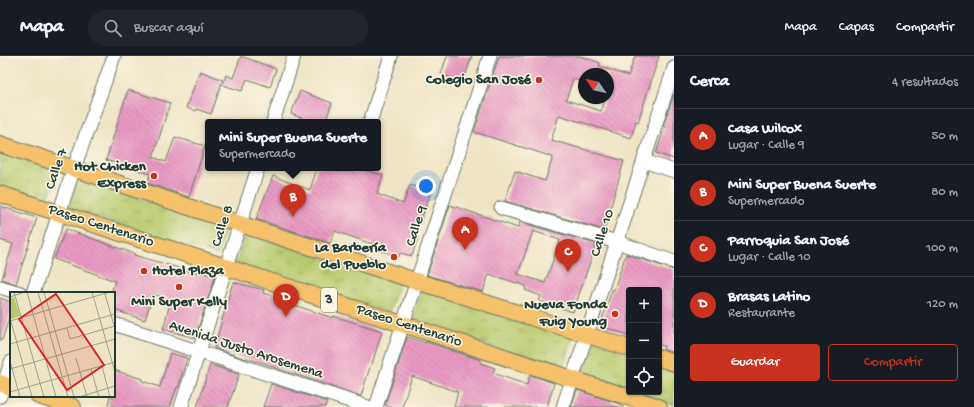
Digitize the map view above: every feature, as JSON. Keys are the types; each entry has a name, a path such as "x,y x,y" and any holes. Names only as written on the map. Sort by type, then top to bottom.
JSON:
{"main road":[{"path":"0,144 240,224 626,347"},
{"name":"Paseo Centenario","path":"0,194 659,407"},
{"path":"662,359 674,363"},
{"path":"42,397 73,407"}],"street":[{"name":"Calle 7","path":"33,292 74,168 114,56"},
{"path":"274,119 294,56"},
{"path":"371,119 391,56"},
{"name":"Calle 9","path":"376,407 490,56"},
{"name":"Calle 10","path":"563,407 616,242 673,73"},
{"path":"644,161 674,170"},
{"name":"Calle 8","path":"181,407 257,171"},
{"path":"501,208 616,242 674,262"},
{"path":"0,286 17,292"},
{"name":"Avenida Justo Arosemena","path":"115,324 368,407"},
{"path":"4,388 10,366"}],"green space":[{"path":"0,152 57,170 47,202 0,187"},
{"path":"78,180 227,226 217,255 69,208"},
{"path":"246,233 399,283 389,313 236,263"},
{"path":"423,288 574,335 563,369 412,321"},
{"path":"593,340 626,351 626,389 582,374"},
{"path":"662,363 674,367 674,405 645,395 662,395"}],"building":[{"path":"241,56 276,69 270,87 247,79 242,91 223,85 226,75 233,78"},
{"path":"447,56 472,56 463,82 441,74"},
{"path":"499,56 580,56 600,63 599,66 605,68 578,68 578,80 573,79 566,100 601,111 604,104 614,104 614,71 628,76 635,56 659,56 638,122 636,121 631,138 559,115 551,140 624,161 604,230 505,201 515,171 545,181 553,157 474,132"},
{"path":"200,71 223,80 211,114 196,109 196,111 186,108"},
{"path":"128,90 170,103 153,157 166,162 175,137 205,146 189,197 147,183 150,174 106,160"},
{"path":"300,91 332,103 326,119 304,119 291,114"},
{"path":"674,94 674,159 656,153"},
{"path":"316,171 368,171 383,175 377,194 403,204 410,185 431,192 415,236 418,237 412,256 400,253 399,257 371,247 372,244 335,231 330,243 256,219 273,176 310,190"},
{"path":"450,205 518,228 520,222 596,244 573,312 539,301 541,296 525,290 526,286 489,274 483,292 427,275","holes":["533,231 560,240 545,283 518,274"]},
{"path":"0,206 37,218 16,284 2,279 13,244 0,240"},
{"path":"66,229 135,254 134,255 196,273 196,271 215,276 195,338 163,329 171,300 153,294 145,320 115,310 115,292 111,292 115,281 54,259"},
{"path":"626,254 674,270 674,353 663,349 664,346 662,346 662,287 626,287 626,334 600,326 612,290 614,290"},
{"path":"233,282 264,290 263,293 279,297 278,300 333,318 333,316 382,331 361,396 214,348"},
{"path":"0,298 10,302 10,315 2,340 0,340"},
{"path":"407,337 481,360 480,363 495,368 493,373 527,385 530,375 554,383 547,407 454,407 458,392 412,376 402,407 390,407 385,405"},
{"path":"170,353 187,358 178,388 177,387 170,407 117,407 108,404 110,397 115,397 115,370 142,379 142,381 160,387"},
{"path":"210,365 239,374 228,407 197,407"},
{"path":"271,384 327,402 325,407 263,407"},
{"path":"577,390 623,405 623,407 571,407"}],"place":[{"name":"Colegio San José","path":"539,80"},
{"name":"Hot Chicken Express","path":"154,176"},
{"name":"Mini Super Buena Suerte","path":"293,217"},
{"name":"Casa Wilcox","path":"465,250"},
{"name":"La Barbería del Pueblo","path":"394,257"},
{"name":"Hotel Plaza","path":"144,271"},
{"name":"Parroquia San José","path":"568,272"},
{"name":"Mini Super Kelly","path":"179,287"},
{"name":"Nueva Fonda Fuig Young","path":"615,314"},
{"name":"Brasas Latino","path":"286,317"}]}
